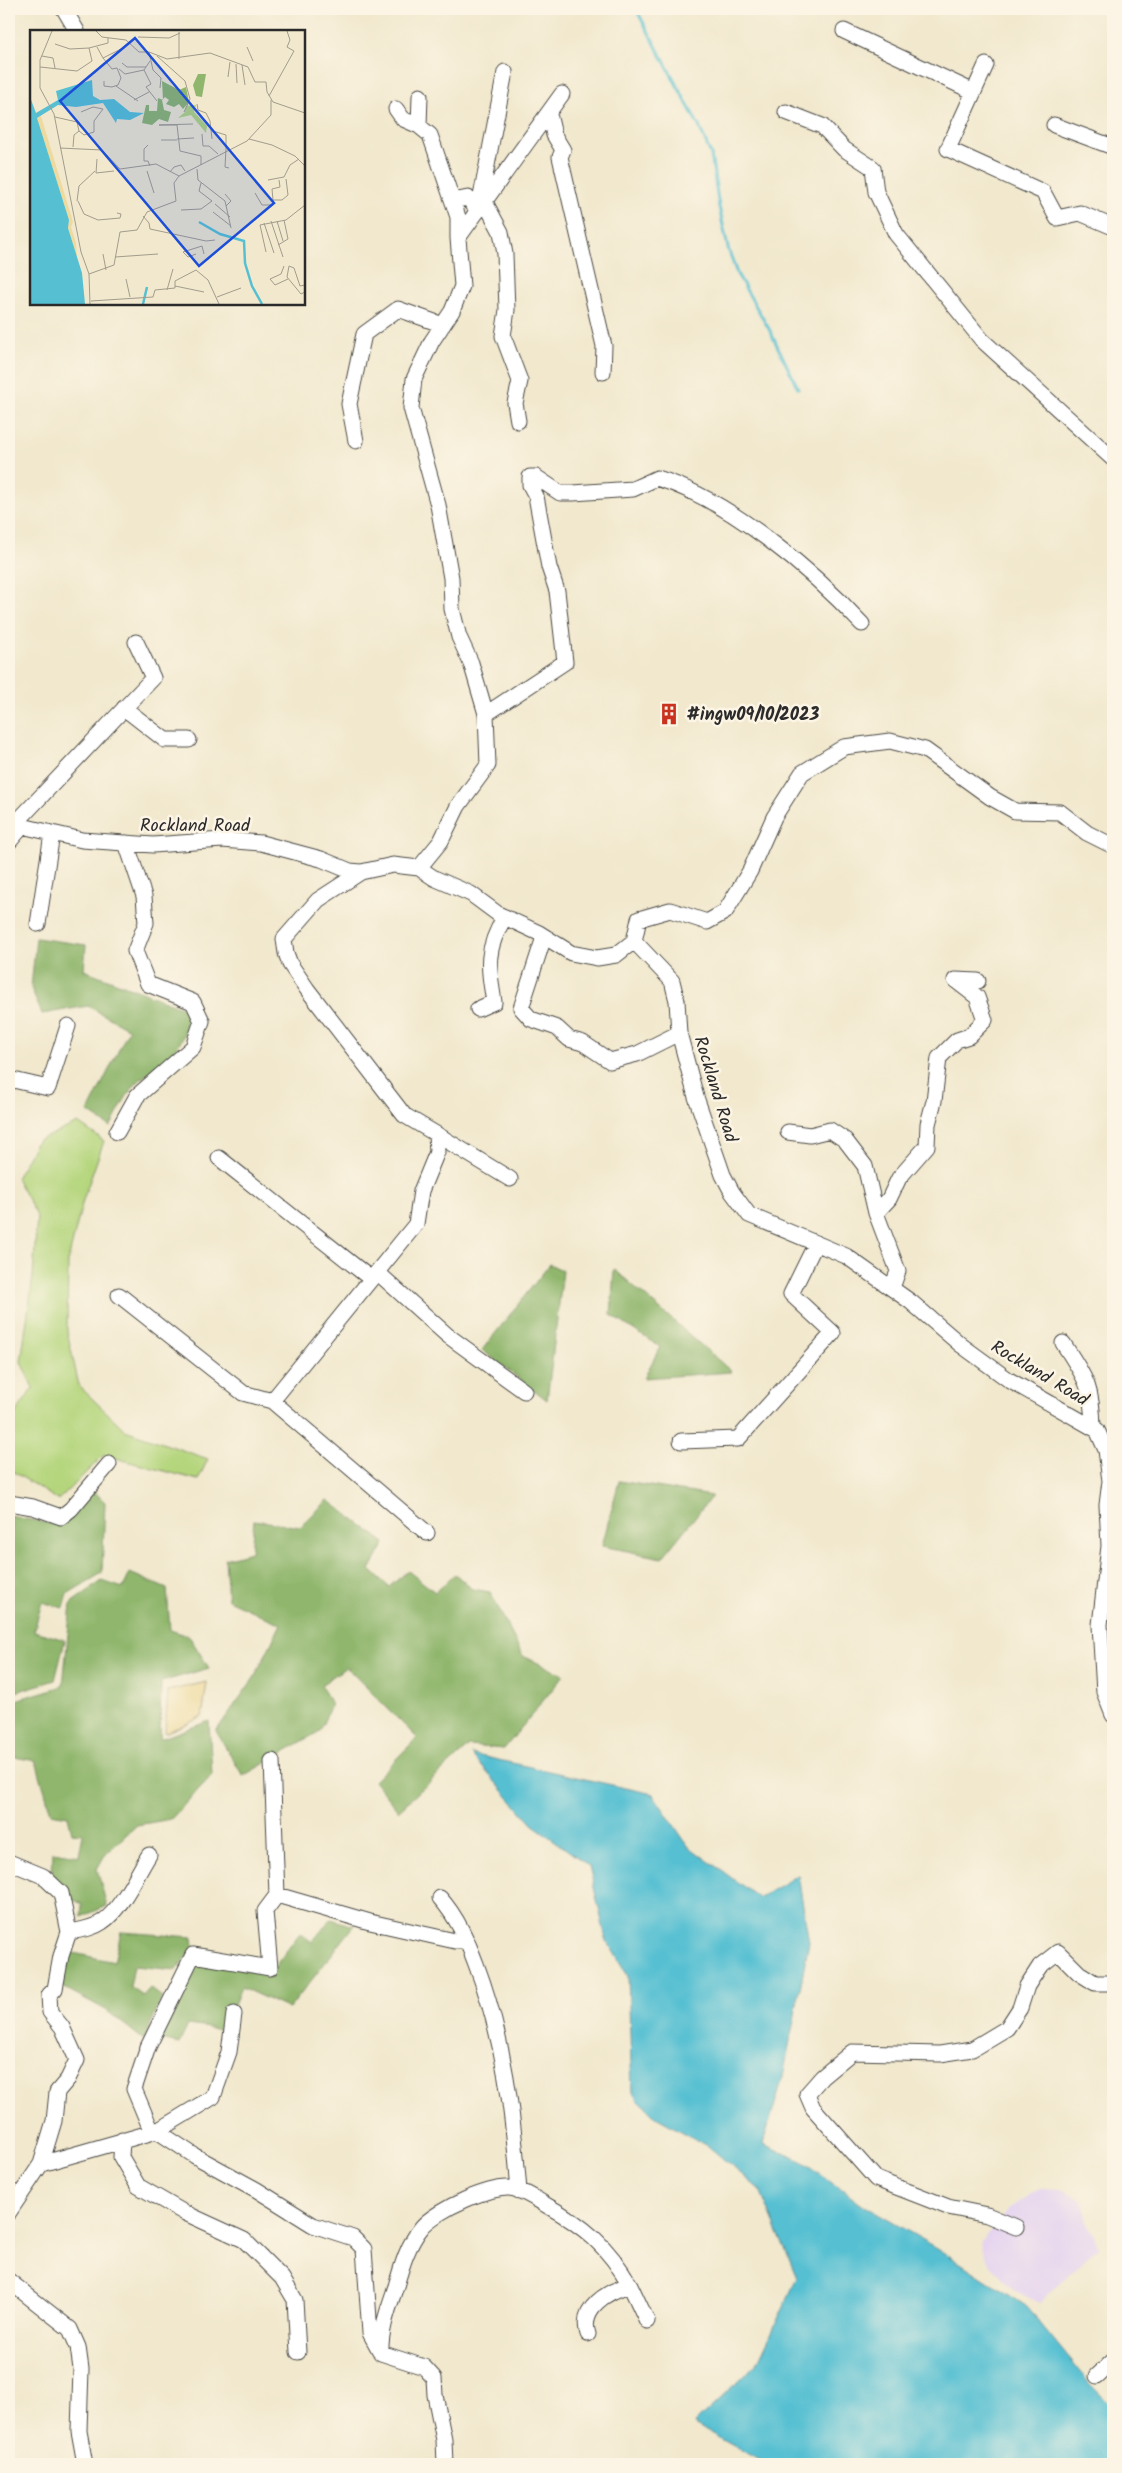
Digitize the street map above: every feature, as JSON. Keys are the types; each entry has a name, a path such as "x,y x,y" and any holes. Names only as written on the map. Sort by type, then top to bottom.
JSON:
{"street":[{"path":"64,9 76,30"},
{"path":"844,31 974,92"},
{"path":"986,65 948,149 1043,192 1056,218 1080,213 1113,227"},
{"path":"482,207 505,72"},
{"path":"458,238 562,94"},
{"path":"419,126 420,96"},
{"path":"396,109 403,119 419,126 430,135 458,217 462,286 452,312 432,342 414,378 411,408 438,505 451,578 452,609 459,637 472,663 486,714 488,765 458,806 441,841 419,868"},
{"path":"786,112 822,126 844,149 873,168 876,192 896,234 963,317 982,340 1113,459"},
{"path":"549,114 554,135 563,150 560,157 604,346 604,372"},
{"path":"1054,125 1113,147"},
{"path":"453,201 468,198 482,207 501,232 505,254 507,310 503,336 520,381 515,402 518,421"},
{"path":"356,441 349,404 364,334 398,309 443,325"},
{"path":"486,714 564,662 557,591 548,567 538,504 530,485 530,477 536,477 560,493 633,489 657,478 677,484 760,534 830,590 862,624"},
{"path":"9,842 15,825 153,678 136,642"},
{"path":"124,708 165,740 190,740"},
{"path":"634,941 638,919 670,910 707,922 725,912 750,871 774,817 802,773 844,747 890,741 925,750 990,797 1015,811 1060,812 1087,833 1113,846"},
{"name":"Rockland Road","path":"15,825 82,840 153,845 222,840 261,843 321,859 350,871 361,872 393,865 419,868 434,878 472,894 505,917 571,953 597,958 616,955 634,941 672,981 677,1001 679,1034 696,1097 723,1175 732,1192 749,1215 846,1256 892,1288 961,1345 1008,1380 1097,1430 1106,1450 1111,1486 1107,1505 1109,1546 1100,1625 1104,1692 1113,1715"},
{"path":"38,924 52,834"},
{"path":"117,1132 137,1096 193,1047 202,1021 193,1002 148,984 135,950 146,923 144,896 126,843"},
{"path":"361,872 318,900 284,939 290,964 306,988 404,1115 510,1179"},
{"path":"478,1008 494,1002 488,965 494,934 505,917"},
{"path":"544,937 520,1008 531,1019 557,1028 569,1039 583,1043 610,1061 637,1054 679,1034"},
{"path":"876,1213 889,1199 899,1178 927,1146 928,1124 934,1101 940,1058 957,1040 969,1036 985,1020 978,997 955,980 978,981"},
{"path":"9,1079 48,1088 68,1026"},
{"path":"788,1132 810,1135 830,1130 844,1140 865,1166 876,1213 898,1271 892,1288"},
{"path":"272,1401 416,1224 421,1191 437,1152 436,1134"},
{"path":"219,1158 448,1335 524,1391"},
{"path":"681,1441 738,1439 833,1333 791,1294 816,1243"},
{"path":"119,1295 243,1393 272,1401 428,1533 427,1533 272,1401"},
{"path":"1063,1343 1088,1382 1093,1398 1094,1427"},
{"path":"9,1503 33,1507 60,1517 72,1510 109,1464"},
{"path":"272,1761 277,1895 265,1911 270,1968 193,1955 148,2047 134,2089 154,2131 257,2190 313,2225 353,2238 364,2249 370,2333 381,2353 424,2367 434,2378 435,2395 444,2440 445,2464"},
{"path":"69,1932 90,1928 103,1922 122,1900 149,1855"},
{"path":"9,1862 43,1876 61,1893 69,1932 61,1956 55,1989 50,1995 50,2012 62,2027 77,2060 68,2079 56,2092 54,2121 40,2164 9,2212"},
{"path":"277,1895 370,1922 455,1941 467,1941"},
{"path":"440,1898 453,1912 467,1941 492,2006 514,2119 519,2191"},
{"path":"1016,2228 987,2214 948,2207 876,2179 813,2108 807,2094 822,2077 852,2052 940,2054 972,2048 1007,2028 1020,2008 1027,1986 1040,1966 1058,1952 1079,1973 1095,1983 1113,1983"},
{"path":"40,2164 154,2131 212,2096 229,2052 234,2014"},
{"path":"122,2140 121,2158 138,2186 183,2212 244,2240 282,2278 295,2300 298,2352"},
{"path":"381,2353 383,2330 401,2270 408,2250 422,2226 444,2210 479,2194 500,2189 519,2191 561,2213 588,2231 616,2260 647,2321"},
{"path":"9,2281 70,2330 78,2347 81,2369 79,2431 85,2464"},
{"path":"588,2334 585,2325 590,2310 614,2290 630,2285"},
{"path":"1096,2376 1113,2361"}],"shaded area":[{"path":"1040,2189 1065,2190 1083,2201 1089,2226 1099,2246 1039,2303 1014,2290 990,2266 981,2242 1016,2204"}],"green space":[{"path":"36,938 86,945 84,970 186,1009 184,1034 179,1044 132,1088 110,1127 88,1112 129,1029 88,1006 42,1014 31,988"},
{"path":"78,1123 104,1141 83,1200 68,1261 67,1331 79,1386 125,1430 208,1459 198,1480 104,1455 58,1500 9,1469 9,1423 33,1388 21,1362 33,1277 37,1216 16,1178 37,1141"},
{"path":"550,1264 563,1271 547,1400 482,1350"},
{"path":"614,1269 732,1372 644,1378 660,1347 611,1315"},
{"path":"619,1481 712,1496 662,1558 602,1546"},
{"path":"93,1490 105,1502 102,1573 67,1594 63,1608 42,1602 34,1631 65,1640 55,1680 9,1694 9,1516 59,1525"},
{"path":"328,1500 385,1543 370,1570 389,1587 408,1571 435,1592 455,1574 472,1589 490,1592 523,1656 564,1675 504,1749 469,1746 398,1811 374,1781 417,1738 346,1667 321,1685 331,1704 320,1731 243,1776 216,1731 254,1678 281,1624 228,1600 225,1559 251,1552 254,1520 300,1527"},
{"path":"130,1573 167,1589 170,1630 189,1636 209,1668 161,1682 160,1739 209,1721 212,1775 171,1819 137,1825 106,1853 97,1869 107,1906 81,1917 82,1904 70,1898 52,1875 53,1852 79,1856 83,1834 72,1833 68,1816 51,1813 36,1761 14,1757 9,1747 9,1702 63,1686 71,1603 102,1581 123,1588"},
{"path":"331,1919 354,1926 289,2009 241,1987 224,2030 188,2025 179,2044 161,2040 198,1961 269,1974 300,1933 312,1942"},
{"path":"121,1932 193,1937 194,1946 177,1970 134,1966 130,1987 143,1996 150,1988 162,1997 144,2040 106,2010 61,1986 69,1952 114,1962"}],"sand":[{"path":"207,1682 202,1717 165,1733 168,1691"}],"water":[{"path":"471,1754 653,1794 688,1846 759,1898 798,1875 809,1942 783,2077 763,2144 802,2161 864,2206 939,2249 1026,2306 1089,2383 1113,2407 1113,2464 766,2464 694,2424 757,2364 797,2278 760,2190 708,2146 656,2117 632,2093 628,1976 606,1939 589,1866 532,1824"}],"waterway":[{"path":"636,9 699,126 711,155 719,207 728,248 737,274 769,329 798,388"}],"place":[{"name":"#ingw09/10/2023","path":"669,714"}]}
